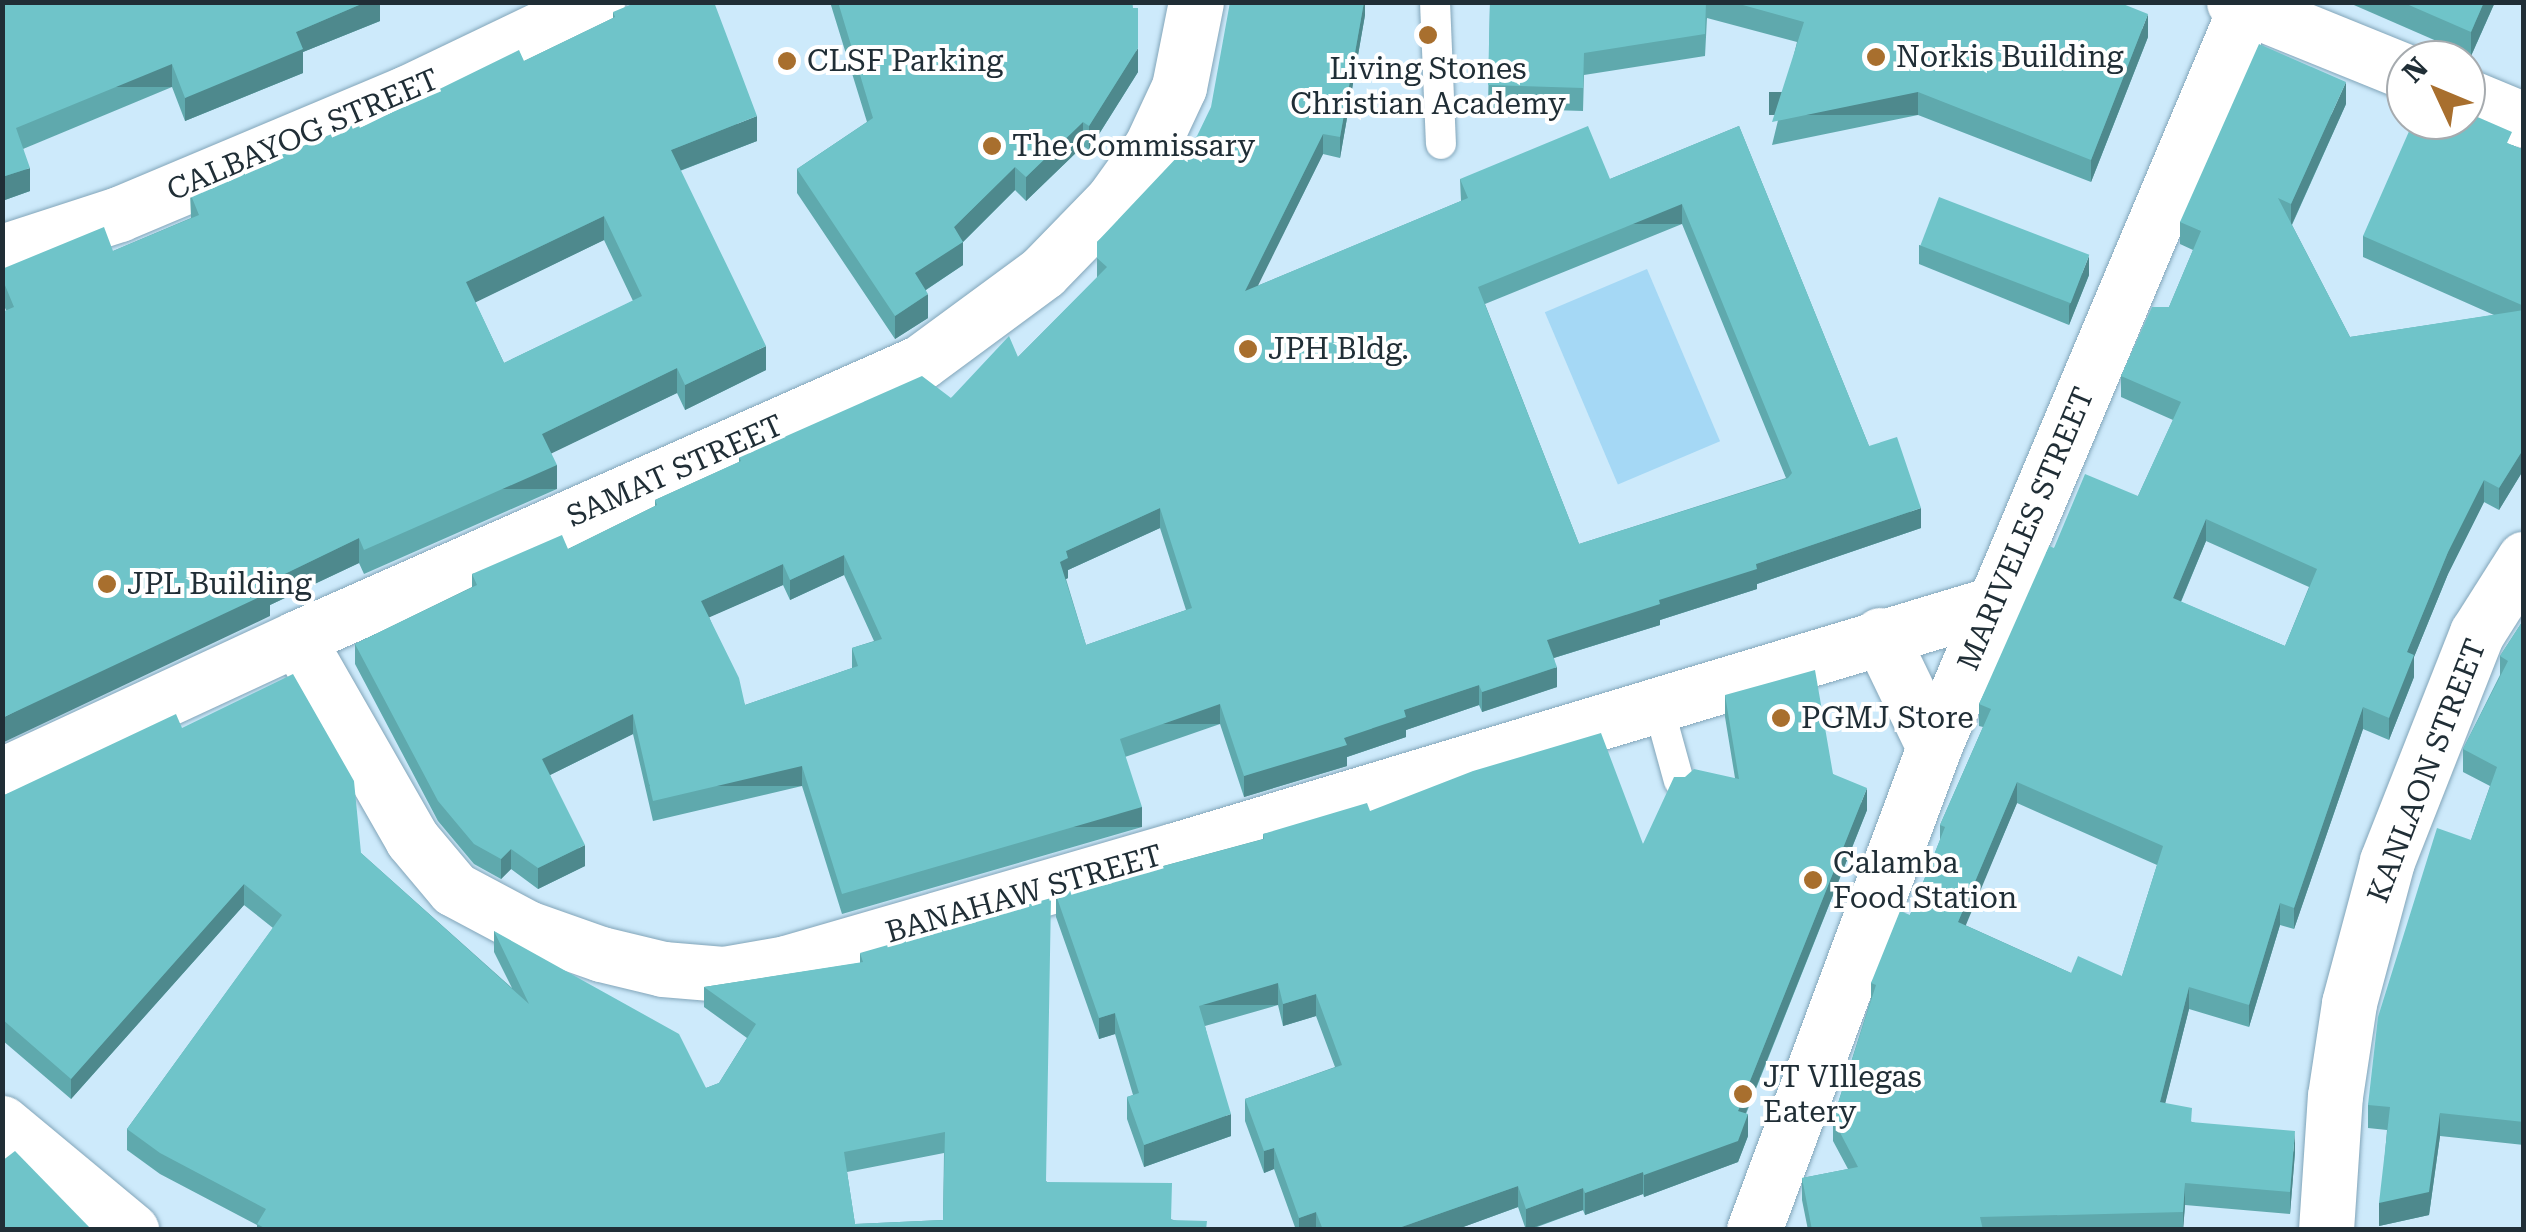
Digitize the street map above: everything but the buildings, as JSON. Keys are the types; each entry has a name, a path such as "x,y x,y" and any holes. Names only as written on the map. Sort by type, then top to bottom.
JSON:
{"street":[{"name":"CALBAYOG STREET","path":"2,252 137,206 408,93 598,2"},
{"name":"SAMAT STREET","path":"2,775 297,638 921,362 1043,272 1112,201 1150,147 1179,87 1196,2"},
{"path":"2243,4 2386,64"},
{"name":"MARIVELES STREET","path":"1740,1224 2243,4"},
{"path":"2486,104 2524,120"},
{"name":"KANLAON STREET","path":"2326,1230 2335,1096 2348,1003 2387,861 2477,633 2524,559"},
{"name":"BANAHAW STREET","path":"297,638 412,839 454,889 527,928 601,954 663,969 723,974 786,963 1996,602"},
{"path":"1880,635 1934,748"},
{"path":"2,1123 131,1230"}],"lane":[{"path":"1435,2 1441,144"},
{"path":"1658,704 1679,781"}],"shaded area":[{"path":"1647,269 1720,441 1618,485 1545,312"}],"place":[{"name":"Living Stones Christian Academy","path":"1428,35"},
{"name":"Norkis Building","path":"1876,57"},
{"name":"CLSF Parking","path":"787,61"},
{"name":"The Commissary","path":"992,146"},
{"name":"JPH Bldg.","path":"1248,349"},
{"name":"JPL Building","path":"107,584"},
{"name":"PGMJ Store","path":"1781,718"},
{"name":"Calamba Food Station","path":"1813,880"},
{"name":"JT VIllegas Eatery","path":"1743,1094"}]}
